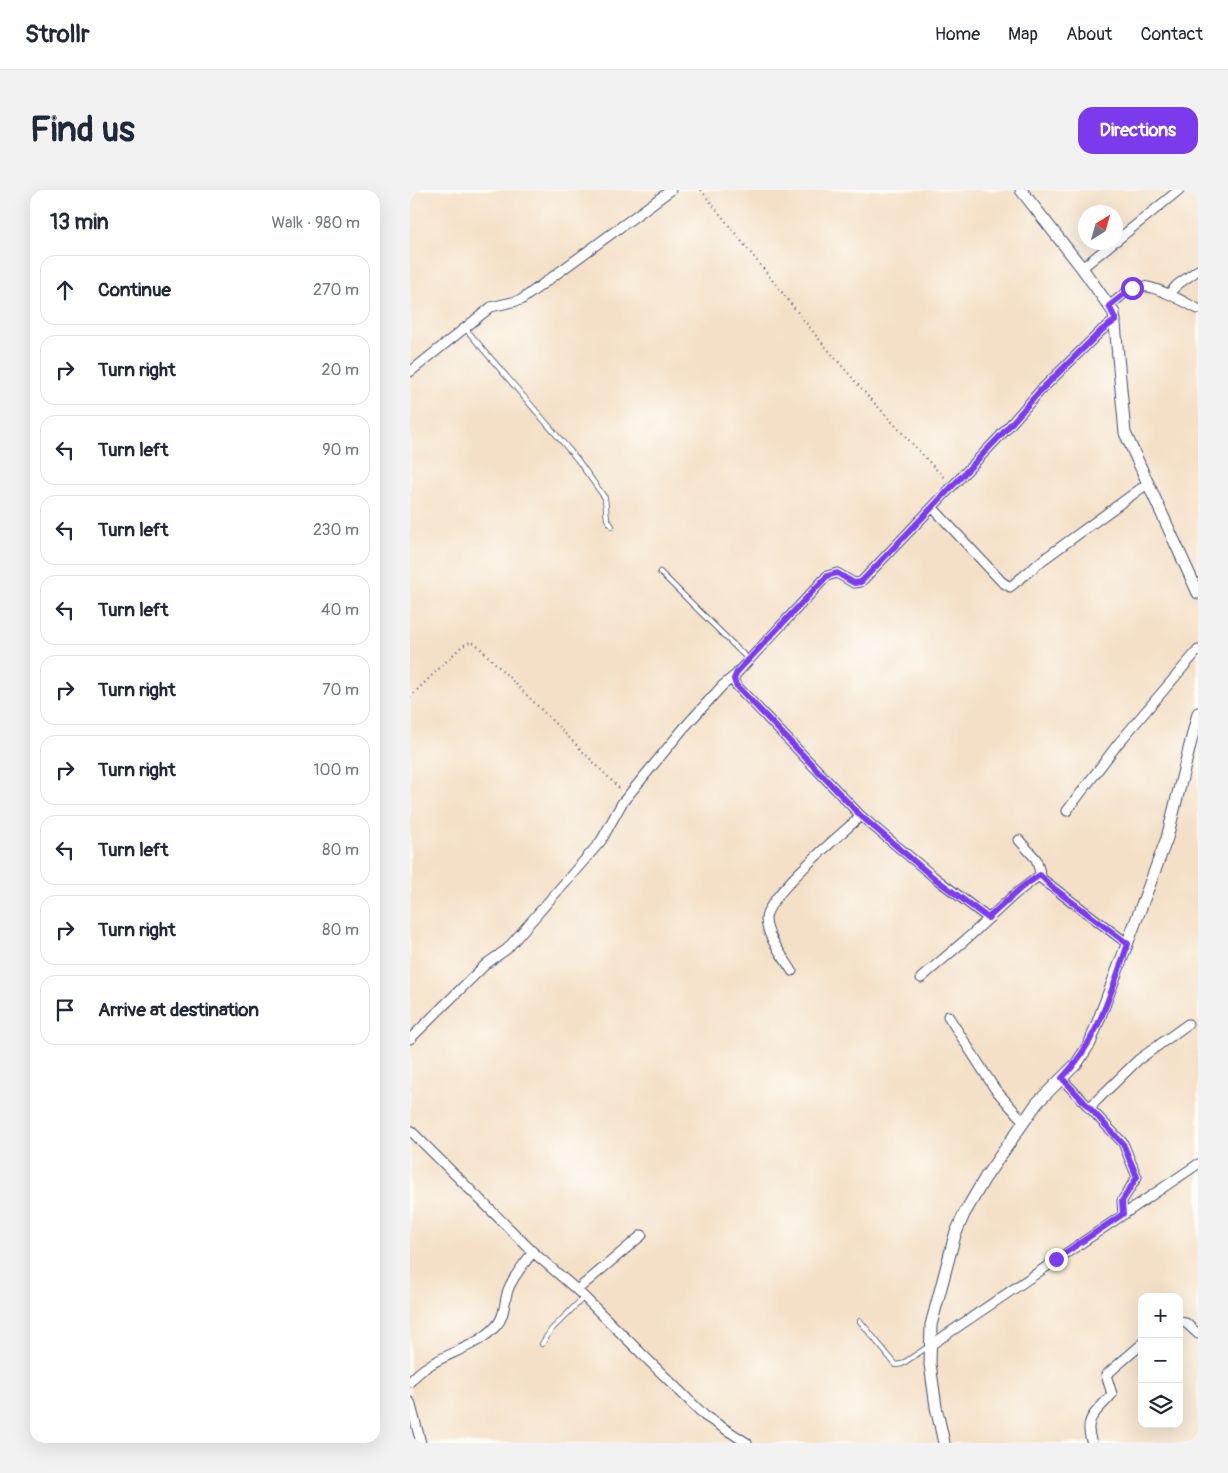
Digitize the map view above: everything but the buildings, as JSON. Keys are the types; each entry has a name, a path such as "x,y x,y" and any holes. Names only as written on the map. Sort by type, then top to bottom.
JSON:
{"street":[{"path":"410,372 491,307 521,300 671,190"},
{"path":"1020,190 1082,268 1109,306 1116,320 1122,421 1125,433 1198,593"},
{"path":"1123,236 1179,190"},
{"path":"1082,268 1105,250"},
{"path":"1169,294 1177,285 1198,270"},
{"path":"1109,306 1132,288 1139,286 1169,294 1198,309"},
{"path":"410,1039 486,964 508,949 601,841 608,831 616,811 682,729 827,576 837,573 854,583 861,582 1040,391 1102,330 1116,320"},
{"path":"932,508 1002,582 1010,586 1147,484"},
{"path":"1068,811 1117,745 1198,650"},
{"path":"734,676 736,685 861,816 934,878 988,918"},
{"path":"944,1443 936,1407 930,1364 931,1325 947,1261 964,1214 985,1178 1037,1103 1077,1063 1090,1043 1167,838 1198,713"},
{"path":"792,971 768,930 765,918 768,910 786,884 861,816"},
{"path":"1019,840 1036,859 1040,875 1052,887 1128,944"},
{"path":"921,978 1022,887 1040,875"},
{"path":"948,1016 995,1089 1024,1122"},
{"path":"1089,1108 1138,1060 1188,1024"},
{"path":"1062,1078 1123,1144 1136,1171 1134,1184 1122,1201 1123,1214"},
{"path":"410,1130 705,1416 747,1443"},
{"path":"931,1345 1198,1164"},
{"path":"577,1290 642,1235"},
{"path":"410,1382 416,1375 436,1361 480,1339 496,1328 501,1320 508,1290 534,1252"},
{"path":"1183,1323 1198,1334"},
{"path":"1092,1443 1088,1423 1112,1394 1106,1375 1138,1347"},
{"path":"410,1402 412,1418 421,1443"}],"lane":[{"path":"465,328 577,458 606,498 607,519 612,526"},
{"path":"660,572 749,660"},
{"path":"542,1344 546,1336 584,1297"},
{"path":"860,1321 896,1365 902,1364 931,1345"}],"path":[{"path":"702,190 818,338 867,395 952,487"},
{"path":"410,698 462,646 470,642 475,643 627,796"}],"route":[{"path":"1056,1259 1123,1214 1122,1201 1137,1177 1129,1154 1123,1144 1062,1078 1077,1063 1090,1043 1128,944 1052,887 1040,875 1022,887 988,918 934,878 851,807 736,685 734,676 827,576 837,573 854,583 861,582 1002,434 1040,391 1102,330 1116,320 1109,306 1132,288"}]}
